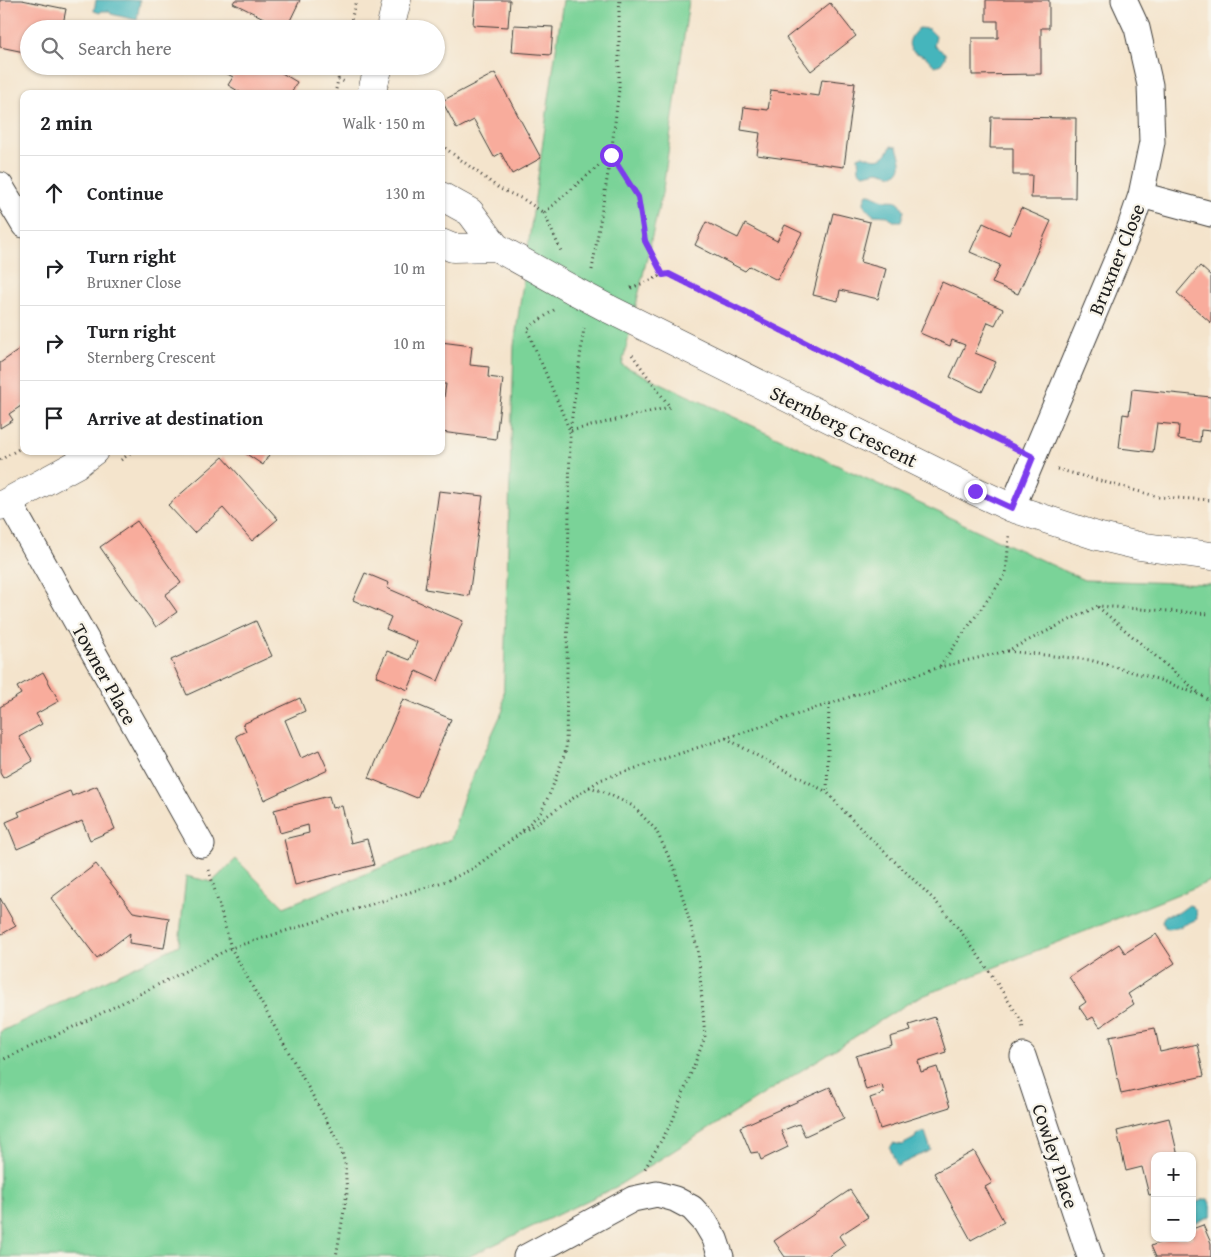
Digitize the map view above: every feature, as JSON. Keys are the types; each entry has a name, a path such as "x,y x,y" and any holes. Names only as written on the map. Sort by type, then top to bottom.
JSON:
{"street":[{"path":"392,20 397,0"},
{"name":"Bruxner Close","path":"1012,508 1128,232 1141,195 1152,142 1150,85 1137,28 1124,0"},
{"path":"372,90 376,75"},
{"path":"0,185 20,218"},
{"path":"1141,195 1211,214"},
{"name":"Sternberg Crescent","path":"445,198 470,212 496,247 575,290 616,299 975,491 1012,508 1097,536 1139,546 1211,556"},
{"path":"445,245 453,248 496,247"},
{"path":"4,504 77,464 89,455"},
{"name":"Towner Place","path":"4,504 202,845"},
{"name":"Cowley Place","path":"1023,1056 1090,1257"},
{"path":"526,1257 633,1199 657,1194 675,1198 692,1208 706,1222 715,1239 721,1257"}],"path":[{"path":"351,20 356,0"},
{"path":"570,431 527,329 575,290 611,155 619,89 620,0"},
{"path":"336,90 339,75"},
{"path":"445,147 500,189 523,198 544,213 564,258"},
{"path":"544,213 611,155"},
{"path":"611,155 638,197 645,241 663,275"},
{"path":"616,299 663,275 669,274 1054,468 1159,497 1211,500"},
{"path":"518,835 541,812 566,750 570,431 584,328"},
{"path":"570,431 670,407 625,346"},
{"path":"0,460 20,448"},
{"path":"940,667 1006,574 1012,508"},
{"path":"0,1061 86,1022 231,948 449,880 472,868 600,780 940,667 1007,651 1098,606 1211,614"},
{"path":"1098,606 1211,702"},
{"path":"1007,651 1090,660 1157,679 1203,696"},
{"path":"827,792 829,704"},
{"path":"726,738 827,792 845,813 935,902 967,939 1022,1022 1023,1056"},
{"path":"589,787 633,806 656,830 676,870 698,951 705,1037 672,1122 623,1204"},
{"path":"202,845 231,948 341,1150 347,1178 347,1193 336,1257"}],"green space":[{"path":"563,0 689,0 663,189 622,365 1084,580 1211,584 1211,881 915,999 616,1187 468,1257 0,1257 0,1032 179,945 186,876 212,882 236,859 284,907 451,839 464,796 503,710 514,346"}],"water":[{"path":"96,0 140,1 137,20 111,14 109,11 102,11 100,13 94,11"},
{"path":"919,28 929,29 936,36 934,46 945,53 945,58 941,64 935,66 926,57 911,49 910,40"},
{"path":"891,146 897,147 901,159 901,166 898,172 894,175 878,171 864,174 859,171 858,157 863,155 876,159 883,157"},
{"path":"867,194 883,200 897,201 904,211 901,221 893,221 888,216 873,215 865,206 864,201"},
{"path":"1189,905 1196,911 1197,919 1177,928 1166,929 1162,921 1165,915 1178,913"},
{"path":"925,1132 931,1150 897,1166 890,1148 893,1143 902,1145"},
{"path":"1208,1199 1211,1206 1211,1216 1196,1222 1196,1202"}],"building":[{"path":"0,0 22,0 66,9 64,20 20,20 20,51 0,47"},
{"path":"235,0 300,0 290,20 268,20 233,3"},
{"path":"475,0 510,0 508,27 473,25"},
{"path":"986,0 1049,0 1049,28 1041,28 1041,74 972,75 972,38 998,38 998,21 986,21"},
{"path":"830,3 856,36 811,71 786,38"},
{"path":"514,25 553,27 551,55 512,52"},
{"path":"495,73 541,158 512,174 501,153 494,157 474,120 457,129 445,107 445,99"},
{"path":"229,75 285,75 297,82 293,90 236,90 228,85 233,77"},
{"path":"822,79 855,83 844,167 757,155 760,133 741,130 744,107 768,110 771,90 819,96"},
{"path":"991,117 1076,118 1075,198 1031,198 1032,175 1013,175 1013,148 990,148"},
{"path":"1021,208 1051,221 1018,294 992,283 1000,265 970,252 983,223 1009,235"},
{"path":"833,213 870,222 860,262 886,269 878,299 840,290 838,301 813,295"},
{"path":"706,222 738,238 745,224 777,241 785,225 802,233 777,280 750,266 745,271 695,245"},
{"path":"1200,266 1211,276 1211,323 1177,293"},
{"path":"942,282 1003,309 995,325 988,322 975,353 996,362 982,392 950,377 965,345 952,340 950,346 920,333"},
{"path":"445,343 472,346 470,365 489,367 488,377 503,379 496,439 445,433"},
{"path":"20,349 20,407 9,414 13,420 0,428 0,363"},
{"path":"1132,389 1211,397 1211,431 1201,430 1200,442 1178,439 1179,425 1157,423 1153,452 1119,448 1123,414 1129,415"},
{"path":"248,455 269,455 263,465"},
{"path":"223,457 278,519 252,541 223,508 194,533 168,505"},
{"path":"439,491 483,496 469,596 425,589"},
{"path":"137,521 181,583 165,595 177,612 156,627 100,547"},
{"path":"365,573 389,583 387,588 463,621 438,681 416,671 408,690 376,676 387,651 410,660 417,642 386,629 391,617 353,600"},
{"path":"256,621 272,656 187,695 171,660"},
{"path":"43,672 59,701 36,714 42,724 19,737 33,761 3,778 0,773 0,707 21,694 17,687"},
{"path":"300,698 305,711 285,720 301,758 319,750 328,770 264,800 236,736 246,731 243,724"},
{"path":"403,699 451,719 417,798 369,778"},
{"path":"97,786 115,829 90,840 82,821 17,849 6,822 20,816 18,812 70,791 72,796"},
{"path":"329,796 332,808 342,806 351,843 367,839 374,865 295,885 284,839 309,833 308,825 280,833 274,810"},
{"path":"96,864 133,912 169,918 164,948 129,943 130,933 97,958 51,898"},
{"path":"0,898 16,926 0,935"},
{"path":"1156,934 1175,963 1128,994 1134,1004 1100,1027 1093,1017 1088,1020 1079,1007 1086,1002 1069,977 1119,944 1125,953"},
{"path":"935,1017 946,1052 918,1061 921,1072 937,1067 950,1107 880,1129 870,1098 884,1093 882,1085 866,1090 856,1056 892,1045 890,1037 911,1031 909,1025"},
{"path":"1155,1028 1160,1052 1197,1044 1204,1076 1121,1094 1109,1037"},
{"path":"830,1087 844,1118 805,1136 799,1124 781,1131 788,1147 761,1160 758,1152 751,1153 740,1127"},
{"path":"1169,1118 1177,1152 1151,1152 1151,1195 1149,1195 1142,1167 1126,1171 1117,1131"},
{"path":"974,1151 992,1183 985,1187 1004,1222 971,1240 934,1173"},
{"path":"850,1190 868,1217 839,1236 845,1245 828,1257 785,1257 774,1241"},
{"path":"1203,1225 1211,1243 1211,1257 1156,1257 1151,1246 1160,1242 1196,1242 1196,1228"}],"route":[{"path":"611,155 638,197 645,241 663,275 669,274 1033,457 1012,508 975,491"}]}
